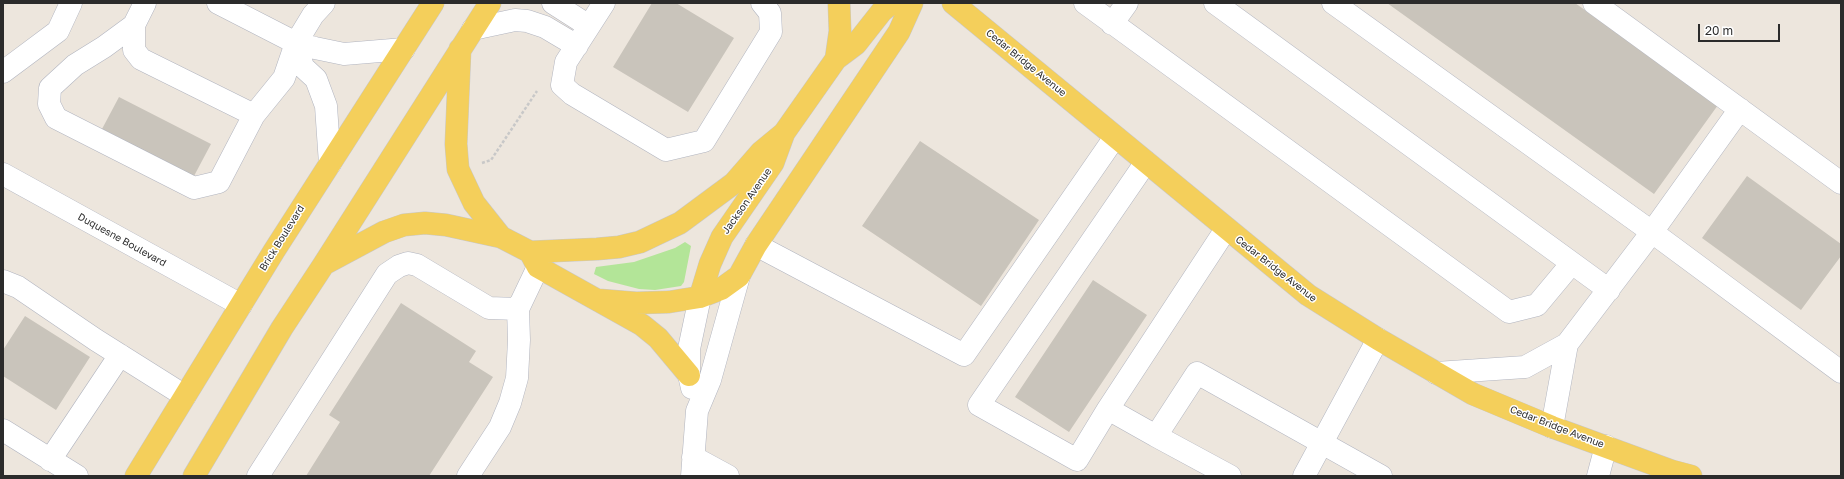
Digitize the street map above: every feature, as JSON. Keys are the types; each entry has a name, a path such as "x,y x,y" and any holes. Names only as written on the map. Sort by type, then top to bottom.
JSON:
{"main road":[{"name":"Brick Boulevard","path":"136,476 241,305 433,3"},
{"path":"194,476 282,328 490,3"},
{"path":"836,59 840,31 839,3"},
{"name":"Jackson Avenue","path":"700,297 710,264 722,237 773,163 784,134 836,59 856,44 882,11 892,3"},
{"name":"Jackson Avenue","path":"739,276 756,246 899,32 912,3"},
{"name":"Cedar Bridge Avenue","path":"952,3 1308,295 1378,339 1473,394 1552,427 1691,476"},
{"path":"460,49 456,144 458,169 474,203 501,237 534,260 598,300 642,325 658,338 689,375"},
{"path":"534,260 640,242 680,223 734,183 761,152 784,134"},
{"path":"324,264 384,232 404,225 426,223 446,225 501,237"},
{"path":"598,300 636,303 669,302 700,297 721,289 739,276"}],"street":[{"path":"3,72 58,31 71,3"},
{"path":"145,3 134,25 134,50 141,59 254,115"},
{"path":"218,3 296,43 344,54 404,48"},
{"path":"134,25 104,47 75,65 50,88 49,104 56,118 194,188 219,182 254,115 284,78 296,43 313,15 324,3"},
{"path":"553,3 589,26"},
{"path":"604,3 566,62 562,85 572,94 666,150 704,141 771,32 770,13 762,3"},
{"path":"1085,3 1509,312 1537,306 1572,263"},
{"path":"1112,24 1127,3"},
{"path":"1216,3 1609,290"},
{"path":"1333,3 1652,232 1841,372"},
{"path":"1594,3 1841,183"},
{"path":"473,29 515,20 527,21 545,27 577,46"},
{"path":"296,43 303,67 316,79 326,106 330,164"},
{"path":"1436,373 1525,367 1567,344 1652,232 1740,109"},
{"path":"756,246 964,355 1115,137"},
{"path":"1146,162 979,405 1077,460 1108,409 1226,229"},
{"name":"Duquesne Boulevard","path":"3,174 241,305"},
{"path":"468,476 500,427 510,402 517,378 519,340 518,309 534,260"},
{"path":"258,476 387,274 398,266 408,263 417,264 489,308 518,309"},
{"name":"Jackson Avenue","path":"697,411 710,380 739,276"},
{"path":"3,281 18,287 185,396"},
{"name":"Jackson Avenue","path":"693,467 697,411 689,375 689,349 700,297"},
{"path":"1304,476 1378,339"},
{"path":"1552,427 1567,344"},
{"path":"50,460 120,355"},
{"path":"1156,436 1197,372 1381,476"},
{"path":"1108,409 1230,476"},
{"path":"3,430 77,476"},
{"path":"1598,476 1606,446"},
{"path":"693,467 728,476"}],"path":[{"path":"479,163 492,160 536,92 562,85"}],"green space":[{"path":"685,242 691,246 684,282 681,286 655,290 639,289 608,281 594,274 596,267 634,262 675,248"}],"building":[{"path":"652,3 676,3 734,38 688,112 613,67"},
{"path":"1387,3 1575,3 1718,105 1654,194"},
{"path":"119,97 211,144 194,176 102,129"},
{"path":"920,141 1039,220 981,306 862,226"},
{"path":"1747,176 1841,244 1841,256 1801,310 1702,238"},
{"path":"1093,280 1147,315 1069,432 1015,397"},
{"path":"401,303 476,351 469,362 493,377 429,476 306,476 340,422 329,415"},
{"path":"25,316 90,357 56,410 3,376 3,350"}]}
